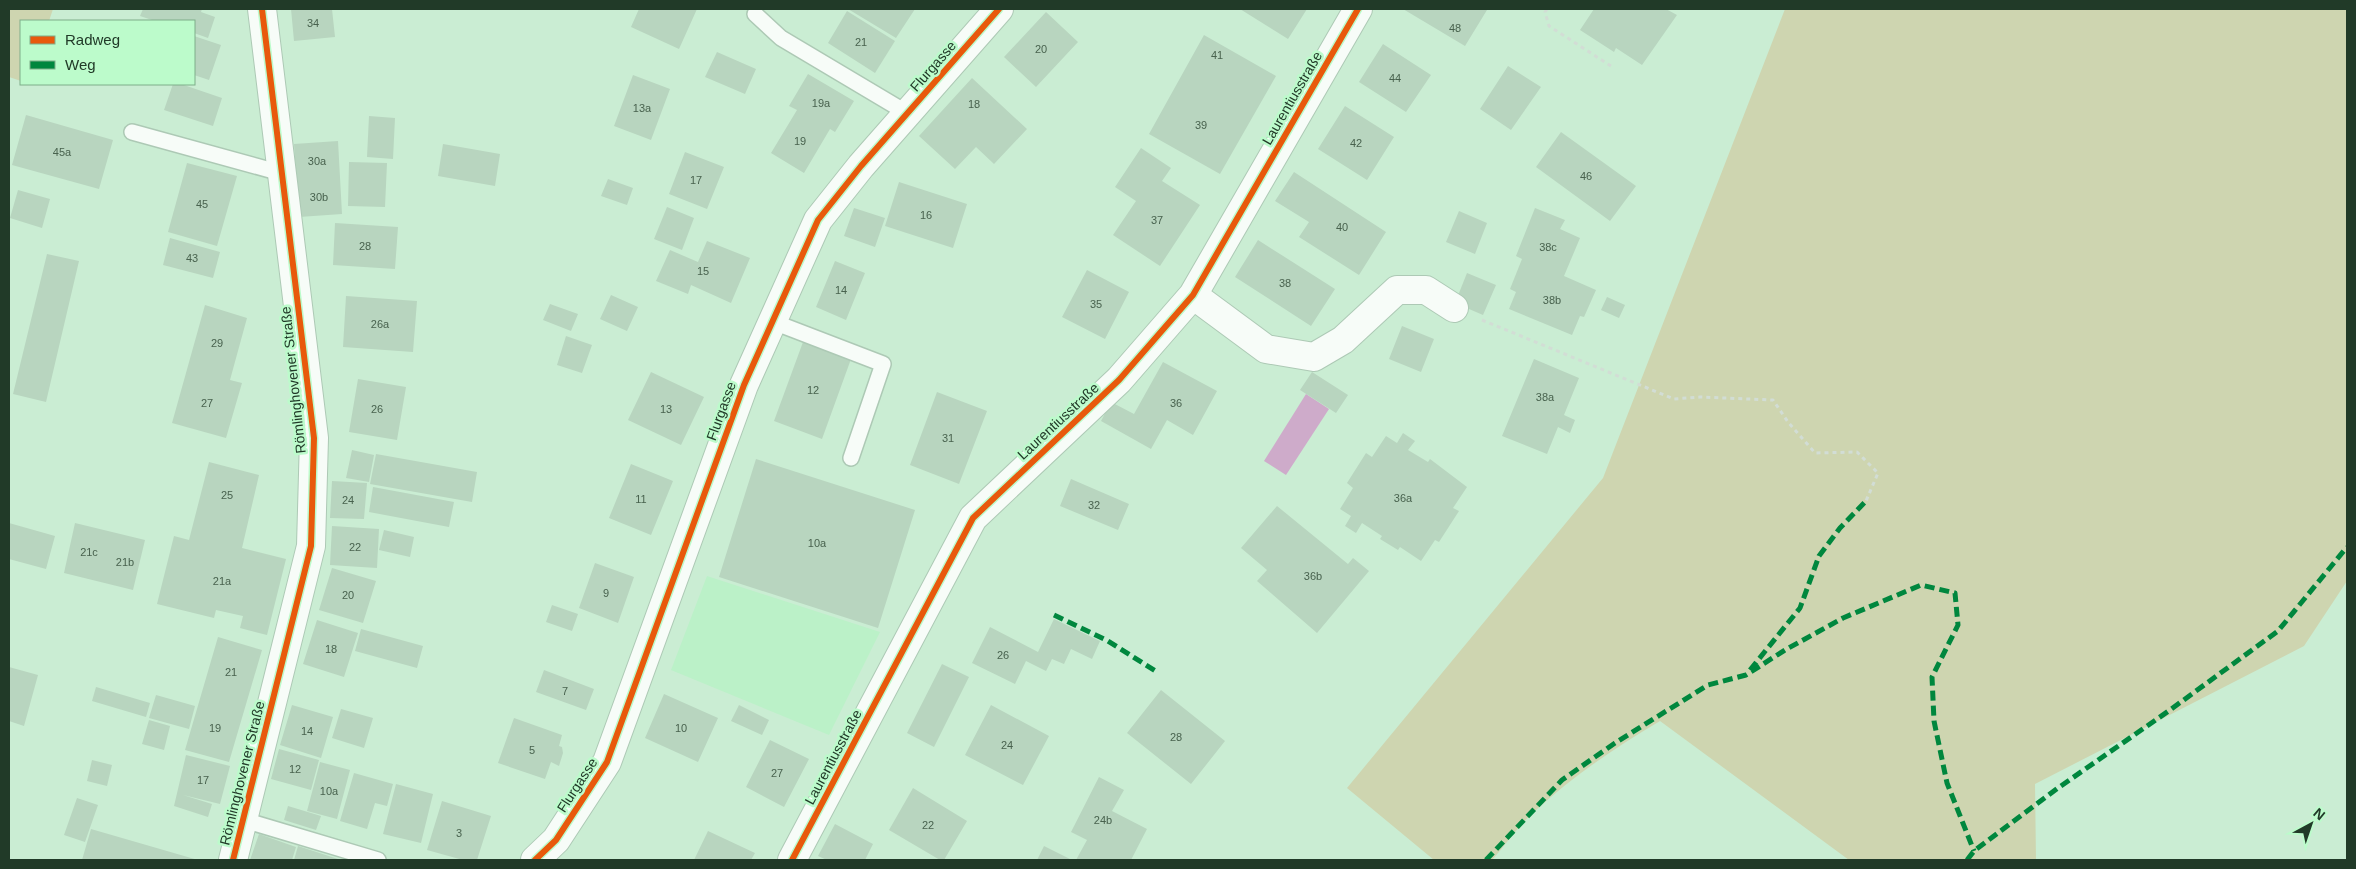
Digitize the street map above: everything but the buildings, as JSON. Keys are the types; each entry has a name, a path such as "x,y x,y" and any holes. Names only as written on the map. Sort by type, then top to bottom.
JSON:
{"street":[{"name":"Römlinghovener Straße","path":"232,860 244,820 311,546 314,438 262,9"},
{"name":"Flurgasse","path":"534,860 556,840 607,762 744,384 818,220 861,166 999,9"},
{"name":"Laurentiusstraße","path":"792,860 973,518 1119,380 1193,296 1358,9"},
{"path":"1193,296 1266,349 1314,357 1343,340 1397,290 1426,290 1454,308"}],"lane":[{"path":"754,14 781,38 908,113"},
{"path":"132,132 281,173"},
{"path":"771,321 883,364 851,458"},
{"path":"244,820 378,860"}],"path":[{"path":"1547,9 1545,12 1549,26 1614,68"},
{"path":"1454,308 1674,399 1700,397 1773,400 1788,422 1815,453 1857,452 1878,473 1866,501"}],"shaded area":[{"path":"9,9 53,9 49,20 20,20 20,81 9,77"},
{"path":"1785,9 2347,9 2347,581 2304,646 2035,784 2036,860 1849,860 1660,721 1595,763 1549,798 1524,822 1492,860 1434,860 1347,788 1603,478"},
{"path":"1306,394 1329,409 1286,475 1264,461"},
{"path":"707,576 880,632 829,735 671,670"}],"marked path":[{"path":"1750,670 1800,608 1819,556 1840,528 1866,501"},
{"path":"1967,860 1974,851 2058,788 2170,710 2278,631 2347,547"},
{"path":"1486,860 1562,780 1615,743 1708,685 1746,675 1785,650 1843,618 1921,585 1955,593 1958,625 1932,677 1934,721 1947,783 1974,851"},
{"path":"1054,615 1108,641 1157,672"}],"cycle path":[{"path":"233,860 311,546 314,438 262,9"},
{"path":"535,860 556,840 607,762 744,385 818,220 861,166 999,9"},
{"path":"792,860 973,518 1119,380 1193,295 1358,9"}]}
